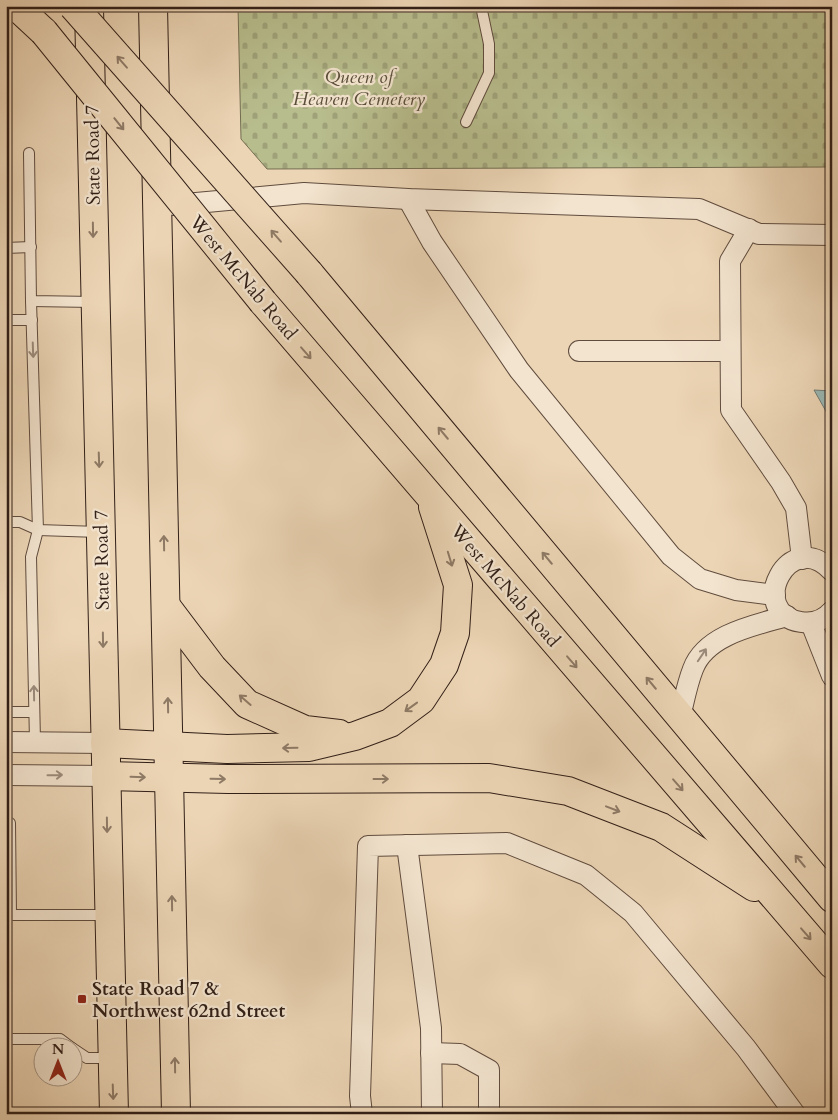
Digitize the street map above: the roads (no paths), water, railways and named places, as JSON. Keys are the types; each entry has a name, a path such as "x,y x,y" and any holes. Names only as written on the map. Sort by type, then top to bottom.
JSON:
{"main road":[{"name":"West McNab Road","path":"16,6 44,32 263,302 832,964"},
{"path":"73,6 309,273 832,898"},
{"name":"State Road 7","path":"89,6 94,302 114,1114"},
{"path":"153,6 176,1114"},
{"path":"105,742 226,749 309,747 355,736 390,723 421,700 444,665 455,633 458,585 430,496"},
{"path":"166,606 212,667 248,704 305,730 355,736"},
{"path":"106,776 169,778 489,778 568,791 661,827 780,904"}],"street":[{"name":"West McNab Road","path":"157,207 304,193 408,199 699,209 759,234 832,235"},
{"path":"408,199 432,242 519,370 671,556 700,579 736,590 775,595"},
{"path":"749,230 730,261 731,410 781,482 796,508 802,559"},
{"path":"579,351 730,351"},
{"path":"832,571 823,563 802,559 793,562 781,572 775,585 777,603 787,616 794,621 811,623 820,620 832,610"},
{"path":"680,717 694,667 707,648 744,629 787,616"},
{"path":"811,623 832,676"},
{"path":"6,742 105,742"},
{"path":"6,775 106,776"},
{"path":"362,1114 360,1096 368,846 507,843 586,875 633,913 746,1048 795,1114"},
{"path":"407,845 430,1028 432,1114"},
{"path":"431,1053 460,1054 489,1070 489,1114"}],"lane":[{"path":"466,122 489,73 489,44 481,6"},
{"path":"29,153 31,301 38,530 31,557 35,741"},
{"path":"6,248 31,247"},
{"path":"31,301 94,302"},
{"path":"6,320 32,320"},
{"path":"6,522 20,522 38,530 101,532"},
{"path":"6,712 34,712"},
{"path":"10,823 11,915 109,915"},
{"path":"6,1038 32,1038"},
{"path":"82,1055 87,1058 112,1058"}],"water":[{"path":"814,390 832,391 832,422"}],"place":[{"name":"State Road 7 & Northwest 62nd Street","path":"82,999"}],"park label":[{"name":"Queen of Heaven Cemetery","path":"359,87"}]}
